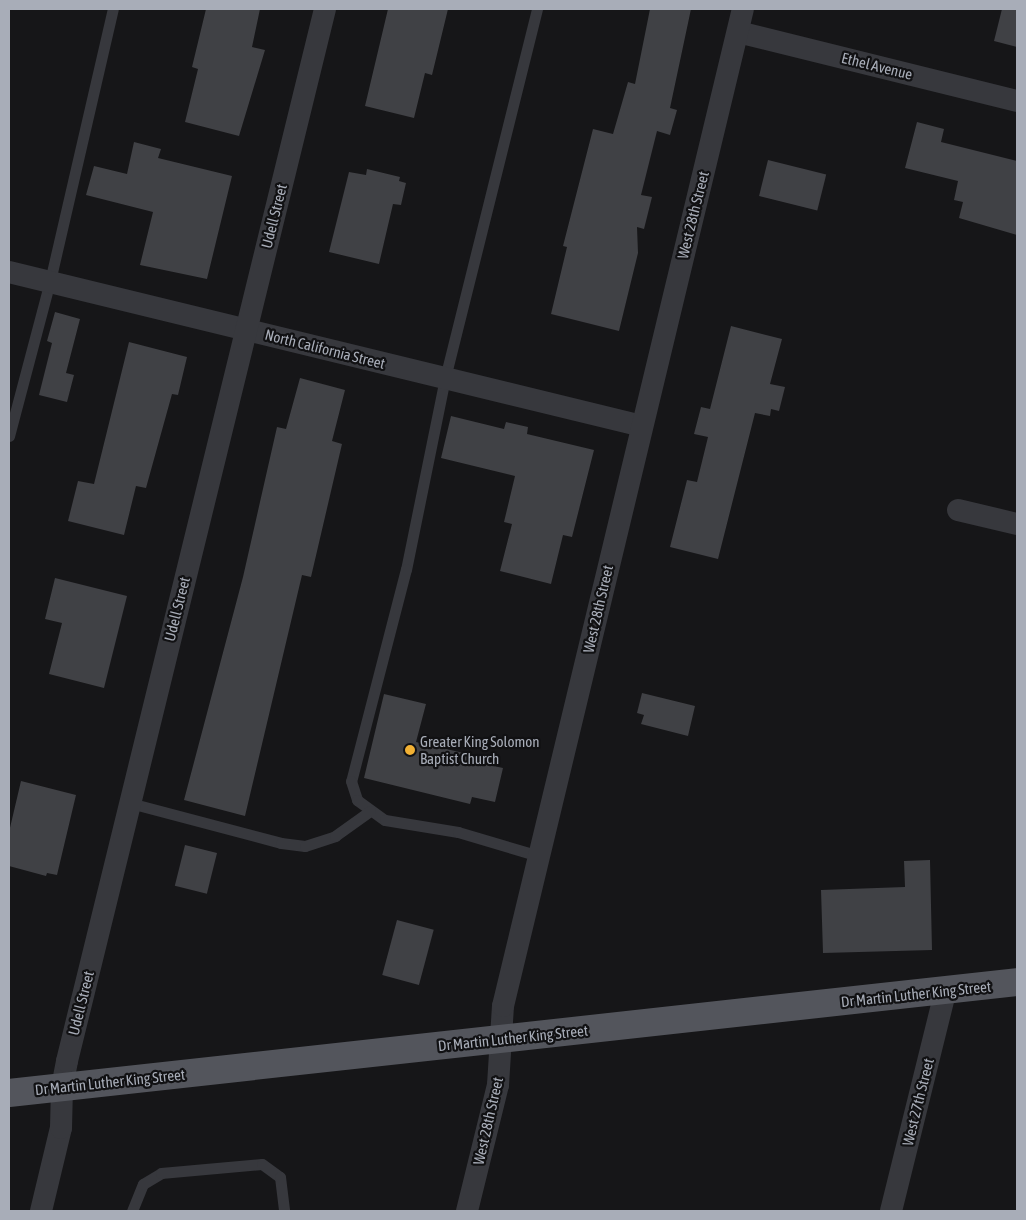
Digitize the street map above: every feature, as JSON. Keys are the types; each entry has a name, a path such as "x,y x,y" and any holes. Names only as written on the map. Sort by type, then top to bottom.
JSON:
{"main road":[{"name":"Dr Martin Luther King Street","path":"9,1093 944,992 1017,982"}],"street":[{"name":"Udell Street","path":"40,1211 61,1128 62,1087 325,9"},
{"name":"West 28th Street","path":"466,1211 498,1085 503,1006 743,9"},
{"name":"Ethel Avenue","path":"738,32 1017,101"},
{"name":"North California Street","path":"9,272 642,426"},
{"path":"958,510 1017,524"},
{"name":"West 27th Street","path":"891,1211 944,992"}],"lane":[{"path":"9,436 50,282 113,9"},
{"path":"538,9 445,378 406,570 351,781 358,800 370,811 385,820 458,832 539,856"},
{"path":"130,803 281,843 305,846 335,836 370,811"},
{"path":"132,1211 143,1184 161,1173 262,1164 280,1178 284,1211"}],"building":[{"path":"206,9 260,9 252,47 265,50 239,136 185,122 198,69 192,67"},
{"path":"388,9 448,9 432,75 425,73 414,118 365,106"},
{"path":"650,9 691,9 670,108 677,110 670,135 657,131 641,195 652,197 644,229 637,227 638,253 619,331 551,314 567,247 563,246 593,129 613,134 628,82 635,84"},
{"path":"1002,9 1017,9 1017,47 994,41"},
{"path":"917,122 944,129 941,142 1017,161 1017,235 959,218 963,202 954,200 958,181 905,168"},
{"path":"134,142 161,149 158,158 232,176 207,279 140,265 153,212 86,195 94,166 127,174"},
{"path":"768,160 826,175 817,210 759,196"},
{"path":"367,169 400,177 399,181 406,183 401,205 393,204 379,264 329,252 349,172 366,175"},
{"path":"55,312 80,319 66,373 74,375 67,402 39,395 52,343 47,341"},
{"path":"731,326 782,339 770,384 785,387 779,411 771,409 770,416 755,413 718,559 670,547 687,480 697,482 708,437 694,434 701,407 710,409"},
{"path":"129,342 187,357 178,395 172,394 146,488 136,486 124,535 68,521 78,481 94,484"},
{"path":"300,378 345,390 332,441 342,444 311,577 302,575 245,816 184,800 243,577 277,427 286,429"},
{"path":"451,416 504,429 506,422 528,427 527,434 594,450 572,537 563,535 551,584 500,571 512,524 504,522 515,476 441,458"},
{"path":"55,578 127,596 104,688 49,674 62,623 45,619"},
{"path":"642,693 695,706 688,736 641,724 644,715 637,713"},
{"name":"Greater King Solomon Baptist Church","path":"384,694 426,704 416,742 481,757 480,763 503,768 495,802 472,797 470,804 364,778"},
{"path":"21,781 76,795 57,875 47,873 46,876 9,866 9,832"},
{"path":"185,845 217,853 207,894 175,886"},
{"path":"930,860 932,950 823,953 821,890 905,887 904,861"},
{"path":"397,920 434,930 419,985 382,975"}],"place":[{"name":"Greater King Solomon Baptist Church","path":"410,750"}]}
